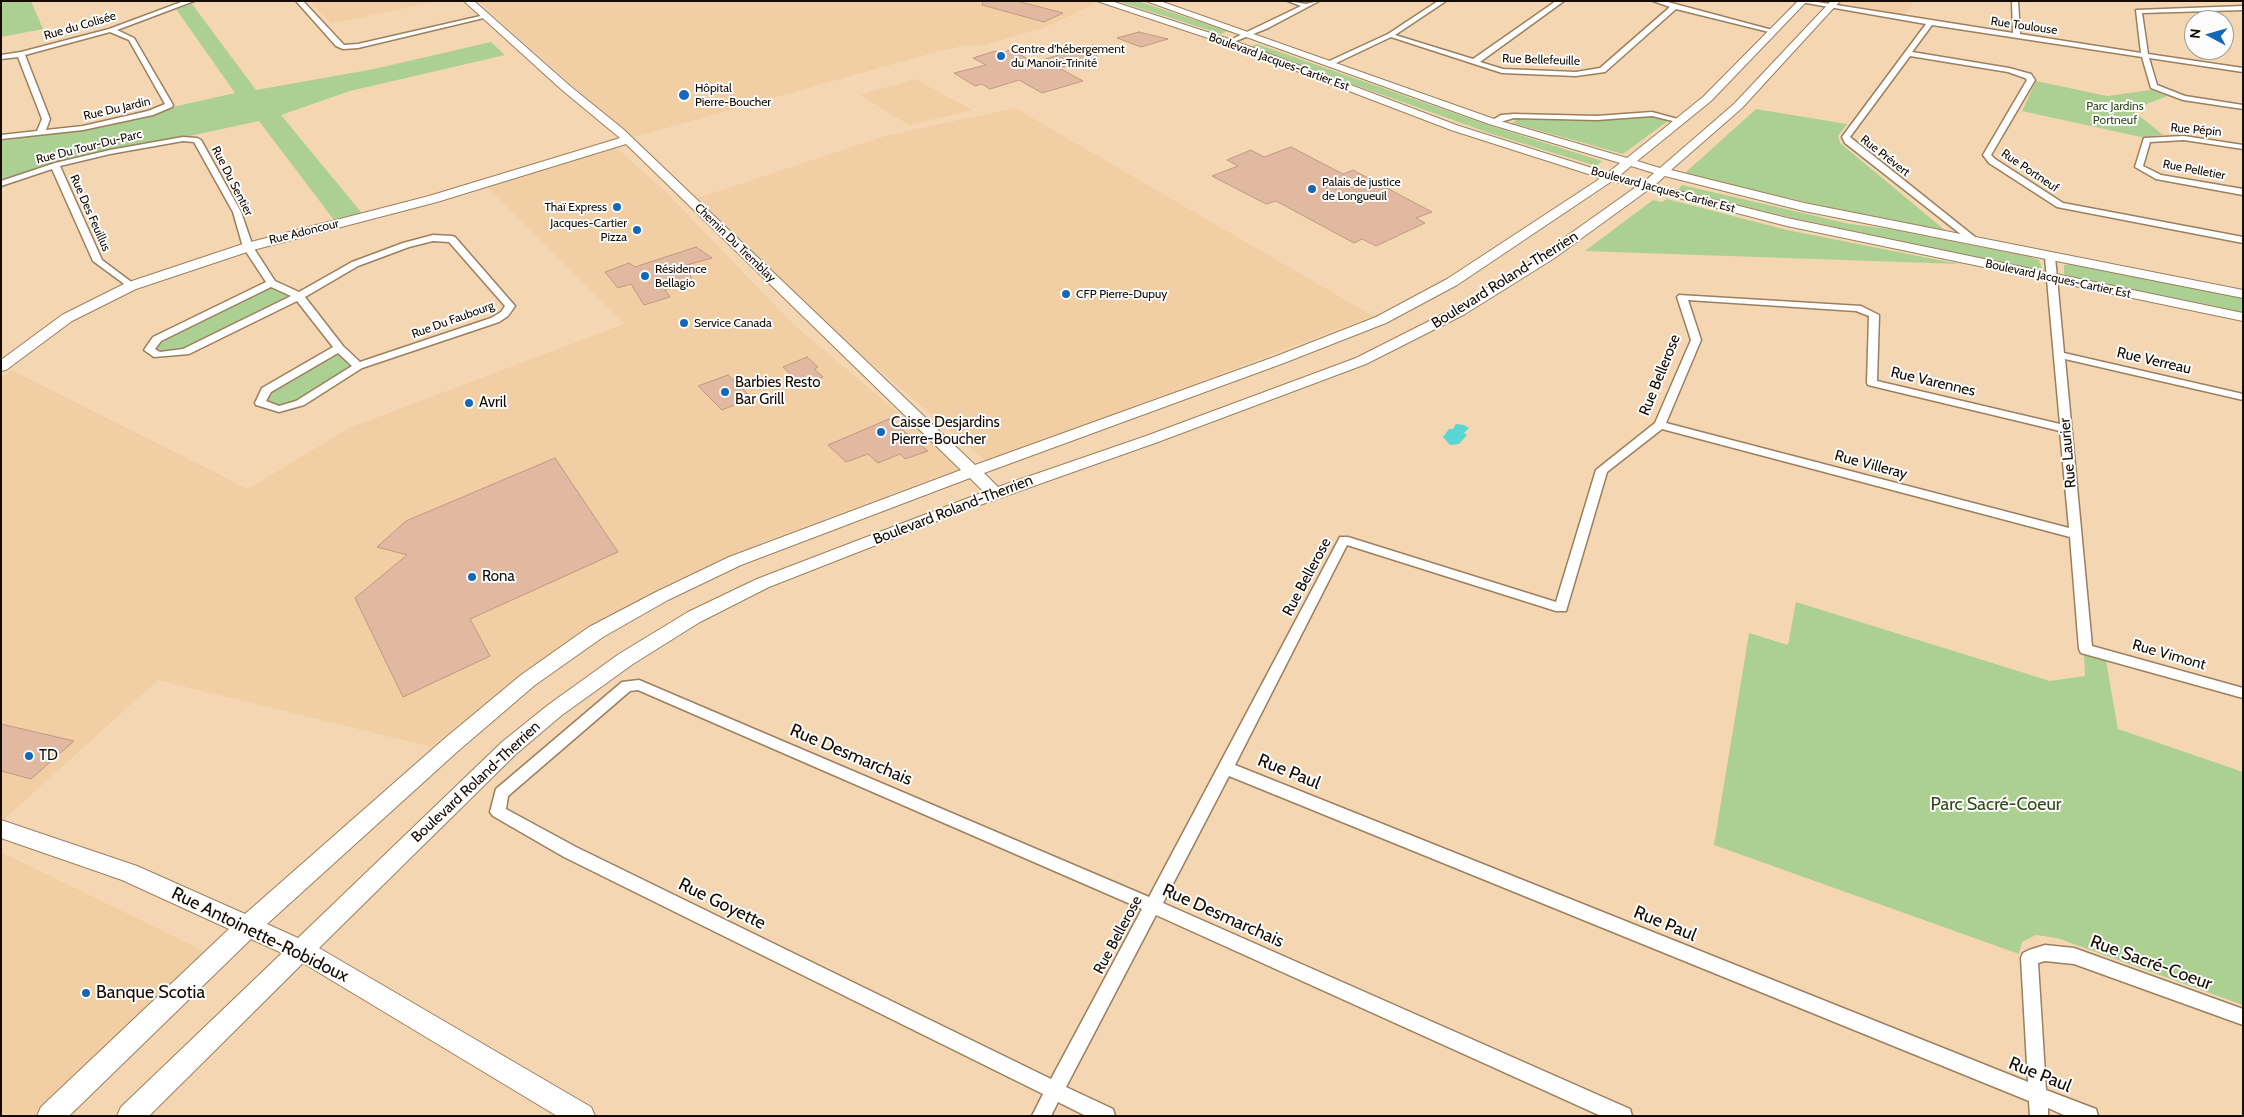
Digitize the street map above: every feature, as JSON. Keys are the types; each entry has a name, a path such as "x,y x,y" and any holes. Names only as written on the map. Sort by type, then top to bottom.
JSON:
{"main road":[{"name":"Chemin Du Tremblay","path":"468,1 619,131 626,140 995,494"},
{"name":"Boulevard Jacques-Cartier Est","path":"1101,1 1229,42 1455,128 1610,177 1787,222 2243,317"},
{"name":"Boulevard Jacques-Cartier Est","path":"1150,1 1493,122 1628,163 1804,207 2243,294"},
{"name":"Boulevard Roland-Therrien","path":"50,1116 248,926 451,745 528,680 596,632 662,596 735,560 1279,360 1381,320 1460,277 1610,177 1707,99 1801,2"},
{"name":"Boulevard Roland-Therrien","path":"130,1116 509,748 556,710 626,659 694,617 763,584 995,494 1152,439 1362,361 1460,311 1548,256 1664,172 1738,106 1833,4"},
{"name":"Rue Adoncour","path":"1,366 67,318 131,286 248,247 433,199 626,140"},
{"name":"Rue Antoinette-Robidoux","path":"1,829 129,872 300,950 332,967 582,1116"}],"street":[{"name":"Rue du Colisée","path":"1,56 21,54 111,30 191,1"},
{"path":"299,1 338,44 346,47 485,17"},
{"path":"1291,1 1306,6"},
{"path":"1229,42 1266,27 1316,1"},
{"path":"1329,63 1390,35 1443,1"},
{"path":"1473,63 1561,1"},
{"path":"1656,1 1773,31"},
{"path":"2015,1 2017,37"},
{"name":"Rue Toulouse","path":"1801,2 1833,4 1930,23 2243,70"},
{"name":"Rue Bellefeuille","path":"1390,35 1502,71 1592,73 1602,70 1674,7"},
{"path":"2243,8 2138,11 2145,55 2154,86 2183,98 2243,107"},
{"name":"Rue Prévert","path":"1930,23 1846,137 1848,141 1975,241"},
{"name":"Rue Du Jardin","path":"1,137 40,134 102,124 150,113 169,105 132,39 111,30"},
{"name":"Rue Portneuf","path":"1907,53 2009,70 2028,76 2031,80 1987,155 1992,161 2060,205 2243,240"},
{"path":"21,54 46,119 40,134"},
{"path":"1493,122 1504,117 1514,116 1598,118 1652,114 1681,121"},
{"name":"Rue Pépin","path":"2146,140 2184,138 2243,147"},
{"name":"Rue Du Tour-Du-Parc","path":"1,184 55,165 110,152 183,139"},
{"name":"Rue Du Sentier","path":"183,139 197,140 237,212 248,247"},
{"name":"Rue Pelletier","path":"2146,140 2139,167 2147,172 2159,177 2243,192"},
{"name":"Rue Des Feuillus","path":"55,165 98,261 131,286"},
{"name":"Rue Du Faubourg","path":"271,283 157,339 149,350 158,355 185,352 299,296 355,264 378,254 433,238 452,239 510,306 506,314 495,320 358,366 300,403 279,410 260,403 266,390 339,348"},
{"path":"248,247 271,283 299,296 339,348 358,366"},
{"name":"Rue Laurier","path":"2050,256 2086,649"},
{"name":"Rue Bellerose","path":"1042,1116 1344,540 1561,608 1602,470 1660,425 1696,340 1682,297"},
{"name":"Rue Varennes","path":"1682,297 1858,308 1874,315 1872,383 2066,429"},
{"name":"Rue Verreau","path":"2059,355 2243,397"},
{"name":"Rue Villeray","path":"1660,425 2075,534"},
{"name":"Rue Vimont","path":"2086,649 2243,693"},
{"name":"Rue Goyette","path":"640,686 626,686 501,793 498,812 579,856 1106,1116"},
{"name":"Rue Desmarchais","path":"640,686 1152,906 1623,1116"},
{"name":"Rue Paul","path":"1226,768 2089,1116"},
{"name":"Rue Sacré-Coeur","path":"2039,1096 2030,958 2044,953 2074,956 2243,1017"},
{"path":"2039,1096 2039,1116"}],"shaded area":[{"path":"309,1 437,1 331,24"},
{"name":"Hôpital Pierre-Boucher","path":"478,1 1090,1 1097,3 1043,28 984,45 962,46 936,52 631,138"},
{"path":"1854,1 1915,1 1904,15 1850,5"},
{"path":"915,79 972,110 909,125 860,95"},
{"name":"CFP Pierre-Dupuy","path":"1015,108 1373,316 987,462 822,321 698,198 885,136"},
{"path":"612,144 665,191 794,325 963,467 763,542 671,583 587,632 518,678 431,747 158,680 1,822 1,379 11,370 248,489 349,428 624,324 484,183"},
{"path":"1,852 208,953 33,1116 1,1116"}],"green space":[{"path":"1,1 31,1 43,29 1,37"},
{"path":"1117,1 1138,1 1227,31 1221,34"},
{"path":"192,4 256,90 374,69 491,42 505,55 350,91 281,115 365,217 337,224 259,121 55,165 1,184 1,137 61,132 235,93 176,9"},
{"path":"1257,44 1485,124 1602,161 1596,166 1492,134 1249,47"},
{"name":"Parc Jardins Portneuf","path":"2036,81 2107,96 2151,90 2167,96 2132,110 2163,135 2141,137 2022,111"},
{"path":"1756,109 1847,124 1838,136 1840,143 1946,231 1813,204 1685,173"},
{"path":"1656,117 1668,121 1623,154 1512,123 1520,118 1609,120"},
{"path":"1682,185 1850,224 1889,229 2031,257 2039,260 2042,269 2036,270 1788,217 1678,190"},
{"path":"1667,199 1787,230 1959,264 1585,251 1653,200 1662,202"},
{"path":"2072,264 2243,298 2243,313 2076,279 2064,274 2064,265"},
{"path":"269,286 293,296 184,350 161,353 154,349 161,339"},
{"path":"337,352 353,367 298,401 281,407 265,401 270,391"},
{"name":"Parc Sacré-Coeur","path":"1796,602 2050,681 2085,676 2084,655 2106,661 2118,729 2243,772 2243,1005 2057,938 2036,935 2022,942 2019,954 1714,845 1749,633 1788,645"}],"water":[{"path":"1456,424 1469,428 1464,433 1467,435 1459,444 1450,445 1443,437"}],"building":[{"path":"983,1 1017,1 1063,13 1044,22 982,5"},
{"path":"1139,32 1168,39 1141,47 1117,38"},
{"name":"Centre d'hébergement du Manoir-Trinité","path":"1093,45 1097,57 1059,68 1083,81 1042,93 1019,80 990,89 982,84 975,86 954,73 986,65 973,58 995,51 1001,53 1010,50 1035,62"},
{"name":"Palais de justice de Longueuil","path":"1291,147 1343,174 1353,170 1432,212 1416,218 1425,223 1376,246 1362,239 1354,243 1276,201 1266,204 1212,176 1238,166 1227,160 1251,150 1264,157"},
{"name":"Résidence Bellagio","path":"696,247 712,258 687,265 692,281 669,287 665,290 670,297 644,305 631,284 618,288 605,272 629,263 635,267"},
{"path":"807,357 818,367 814,369 823,377 802,385 783,367"},
{"name":"Barbies Resto Bar Grill","path":"728,375 752,398 722,410 698,386"},
{"name":"Caisse Desjardins Pierre-Boucher","path":"889,419 928,451 905,459 900,454 878,463 868,454 846,462 828,445"},
{"name":"Rona","path":"555,458 618,552 470,619 490,656 403,697 355,598 407,555 377,547 406,521"},
{"name":"TD","path":"1,724 74,741 31,779 1,771"}],"place":[{"name":"Centre d'hébergement du Manoir-Trinité","path":"1001,56"},
{"name":"Hôpital Pierre-Boucher","path":"684,95"},
{"name":"Palais de justice de Longueuil","path":"1312,189"},
{"name":"Thaï Express","path":"617,207"},
{"name":"Jacques-Cartier Pizza","path":"637,230"},
{"name":"Résidence Bellagio","path":"645,276"},
{"name":"CFP Pierre-Dupuy","path":"1066,294"},
{"name":"Service Canada","path":"684,323"},
{"name":"Barbies Resto Bar Grill","path":"725,392"},
{"name":"Avril","path":"469,403"},
{"name":"Caisse Desjardins Pierre-Boucher","path":"881,432"},
{"name":"Rona","path":"472,577"},
{"name":"TD","path":"29,756"},
{"name":"Banque Scotia","path":"86,993"}]}
